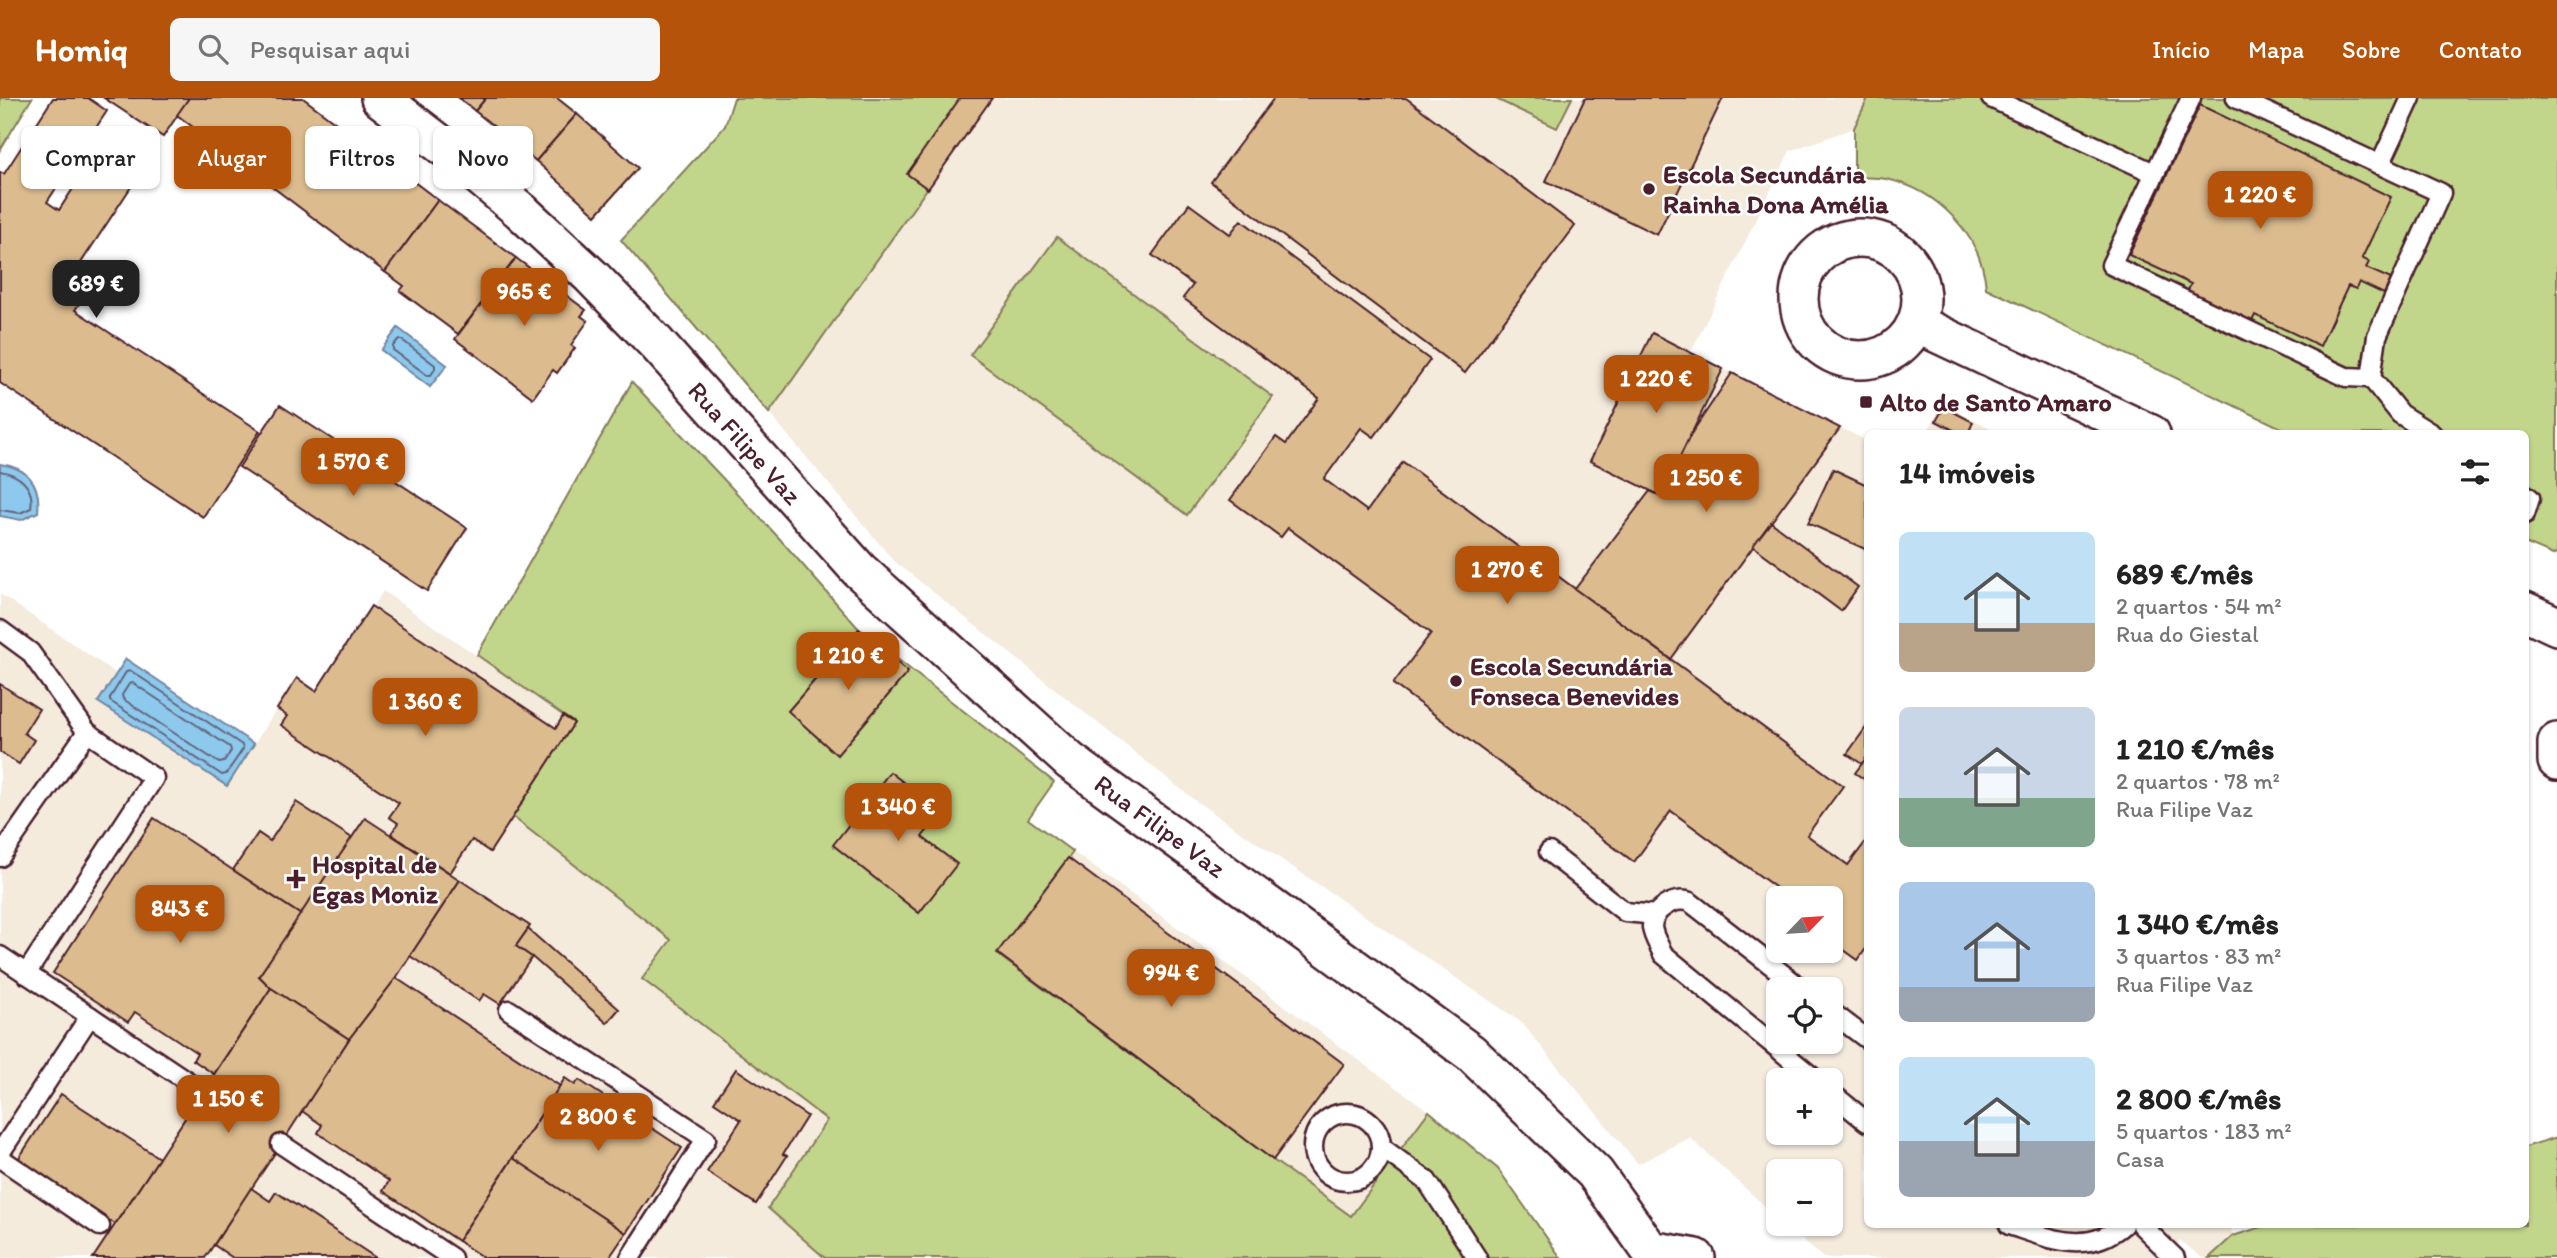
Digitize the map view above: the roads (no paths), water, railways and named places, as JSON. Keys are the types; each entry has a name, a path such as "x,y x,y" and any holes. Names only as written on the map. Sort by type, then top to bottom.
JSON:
{"street":[{"name":"Rua Filipe Vaz","path":"380,98 521,211 591,276 657,344 859,570 1070,761 1471,1053 1595,1173 1653,1254 1696,1258"},
{"path":"1917,324 2142,430"},
{"path":"2529,613 2557,625"},
{"path":"2557,742 2557,761"}],"lane":[{"path":"1991,98 2154,173"},
{"path":"2191,98 2110,265 2346,377 2371,378"},
{"path":"2236,98 2441,193 2377,336 2371,378 2400,414 2426,430"},
{"path":"2380,165 2411,98"},
{"path":"0,630 30,652 87,732 154,778 26,974"},
{"path":"0,857 87,732"},
{"path":"1549,852 1625,912 1656,915"},
{"path":"1787,977 1690,902 1679,900 1656,915 1652,928 1663,954 1801,1068"},
{"path":"0,956 202,1091"},
{"path":"509,1010 706,1139 631,1258"},
{"path":"90,1016 0,1155 100,1226"},
{"path":"1843,1021 1864,1037"},
{"path":"1843,1103 1864,1120"},
{"path":"281,1144 452,1258"},
{"path":"1381,1147 1427,1181 1477,1258"},
{"path":"2018,1228 2062,1242 2089,1243 2110,1237 2120,1228"},
{"path":"2144,1228 2175,1258"}],"water":[{"path":"398,328 447,365 430,387 381,350"},
{"path":"0,464 19,469 31,479 37,493 38,512 21,520 0,516"},
{"path":"126,659 254,744 227,786 98,702"}],"place":[{"name":"Escola Secundária Rainha Dona Amélia","path":"1649,189"},
{"name":"Alto de Santo Amaro","path":"1866,402"},
{"name":"Escola Secundária Fonseca Benevides","path":"1456,681"},
{"name":"Hospital de Egas Moniz","path":"296,879"}]}
